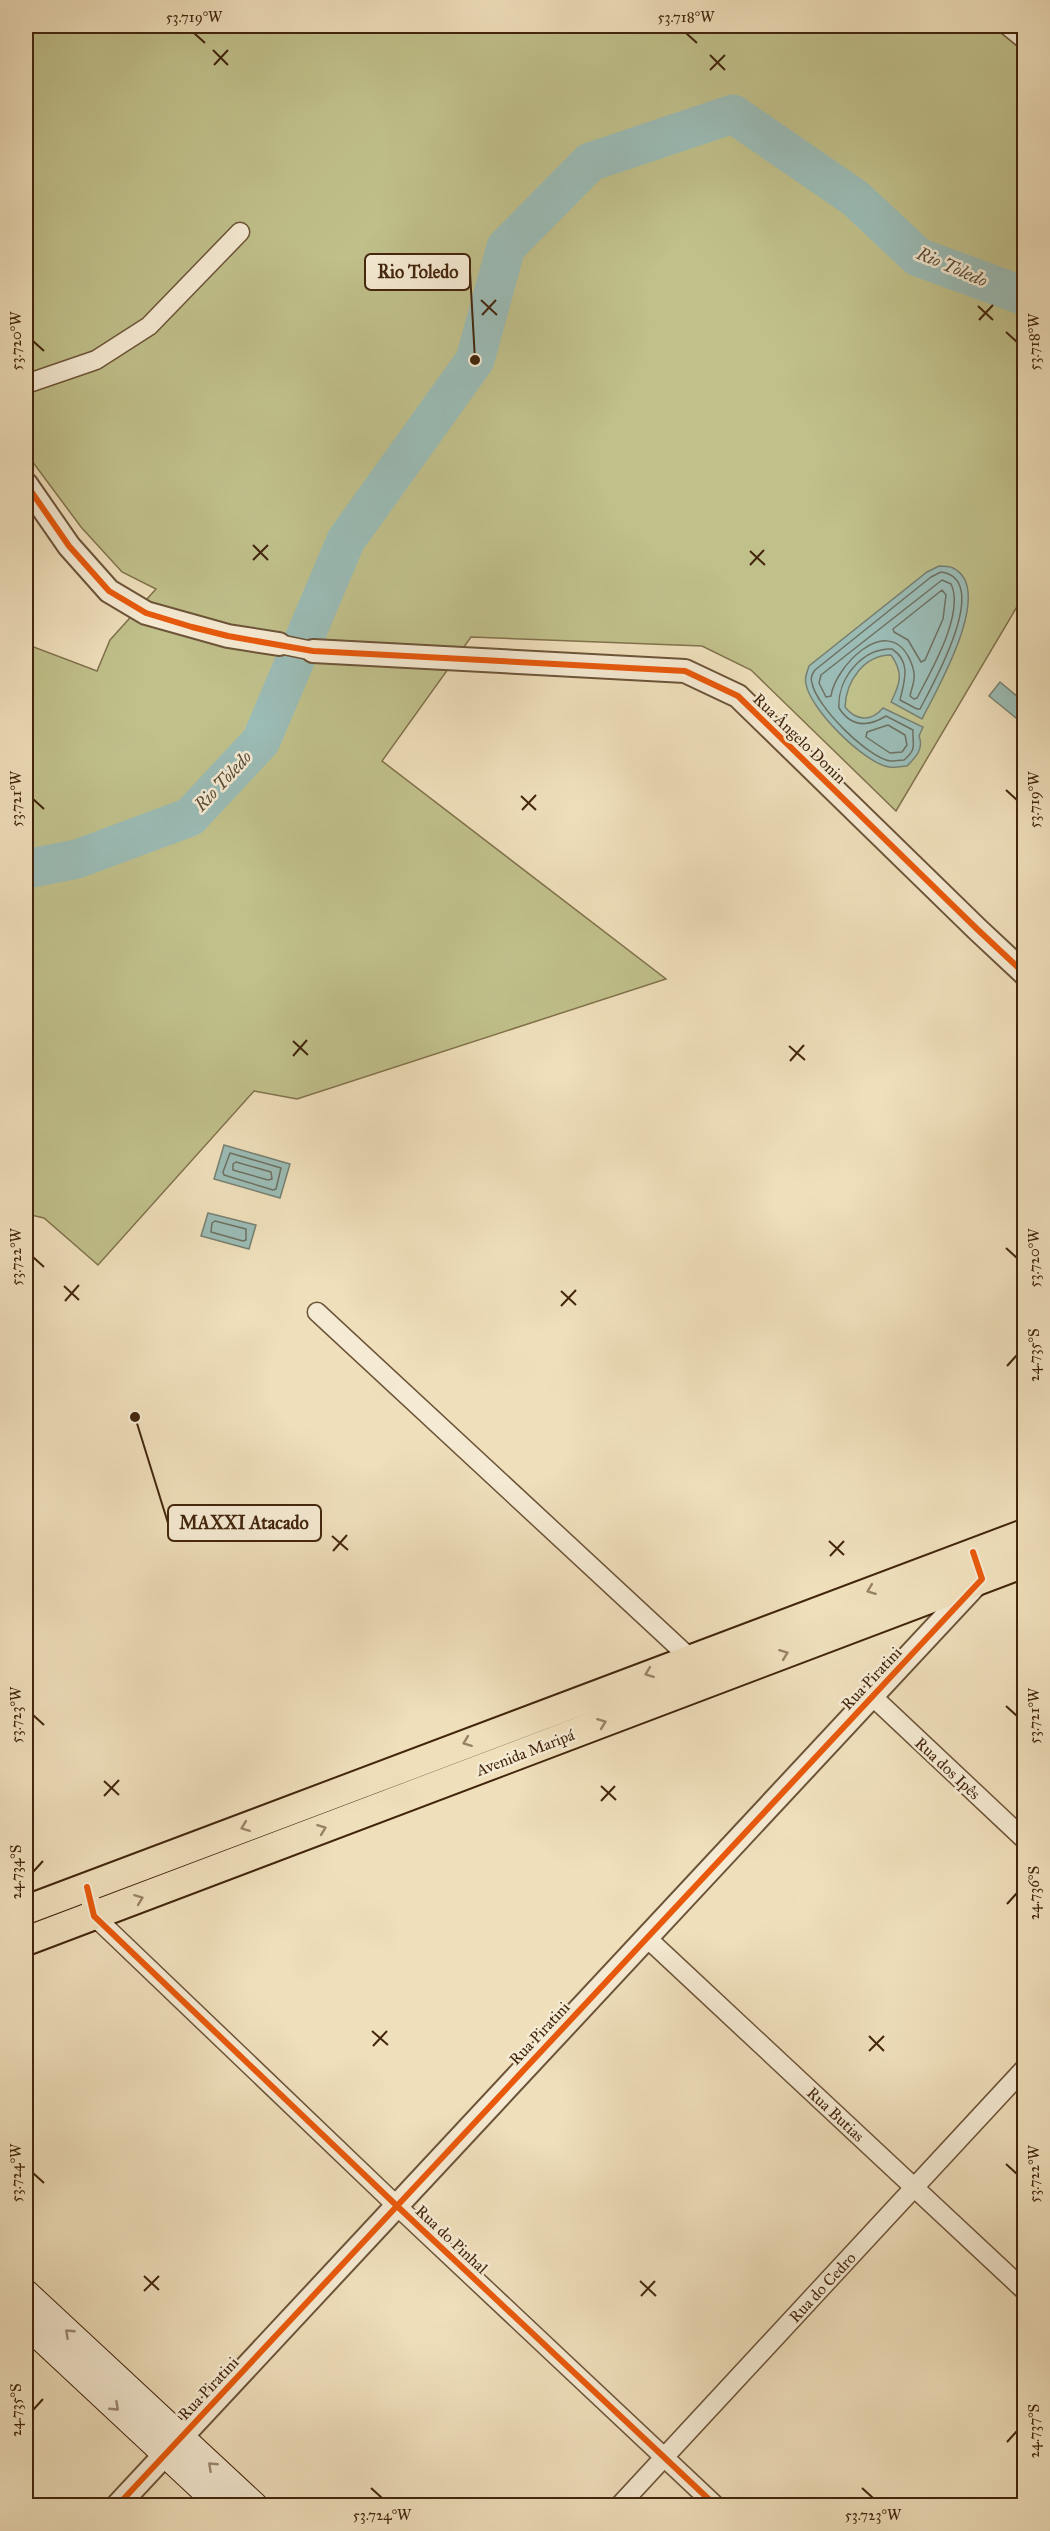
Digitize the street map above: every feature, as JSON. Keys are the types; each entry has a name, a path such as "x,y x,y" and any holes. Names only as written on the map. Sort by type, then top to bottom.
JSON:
{"main road":[{"name":"Avenida Maripá","path":"26,1910 1024,1534"},
{"name":"Avenida Maripá","path":"26,1941 1024,1563"},
{"path":"917,1573 926,1581 927,1590 921,1602"},
{"path":"26,2293 173,2446 221,2505"},
{"path":"26,2324 173,2446 255,2505"}],"street":[{"path":"1008,26 1024,39"},
{"path":"26,384 96,360 149,326 240,232"},
{"path":"26,484 69,546 109,591 146,613 228,636 313,651"},
{"name":"Rua Ângelo Donin","path":"313,651 685,671 738,696 1024,973"},
{"path":"316,1312 690,1658"},
{"path":"973,1552 981,1579"},
{"name":"Rua Piratini","path":"117,2505 981,1579"},
{"name":"Rua dos Ipês","path":"872,1696 1024,1839"},
{"path":"87,1887 94,1916"},
{"name":"Rua do Pinhal","path":"94,1916 397,2206 716,2505"},
{"name":"Rua Butias","path":"646,1938 1024,2290"},
{"name":"Rua do Cedro","path":"620,2505 1024,2069"}],"green space":[{"path":"26,26 1024,26 1024,629 1018,605 896,811 751,670 702,646 471,637 382,761 666,979 297,1099 254,1091 98,1265 44,1218 26,1214 26,644 97,671 110,640 156,589 122,572 81,527 26,453"}],"water":[{"path":"939,566 953,568 965,579 968,597 966,618 959,641 939,687 922,719 891,702 897,690 899,673 891,655 873,659 858,671 846,697 845,707 859,717 869,718 883,708 923,727 919,736 920,749 913,759 907,766 889,767 866,756 827,720 810,695 805,682 806,675 809,666 927,572"},
{"path":"1000,682 1024,702 1024,708 1016,718 989,696"},
{"path":"224,1145 290,1164 280,1198 214,1179"},
{"path":"208,1213 256,1225 249,1249 201,1236"}],"waterway":[{"name":"Rio Toledo","path":"26,869 77,859 190,817 261,741 346,540 475,360 506,247 590,162 733,114 855,198 918,257 1024,296"}],"cycle path":[{"path":"26,484 69,546 109,591 146,613 192,627 228,636 313,651 685,671 738,696 1024,973"},
{"path":"117,2506 982,1579 973,1552"},
{"path":"87,1887 94,1916 397,2206 716,2506"}],"place":[{"name":"Rio Toledo","path":"475,360"},
{"name":"MAXXI Atacado","path":"135,1417"}]}
